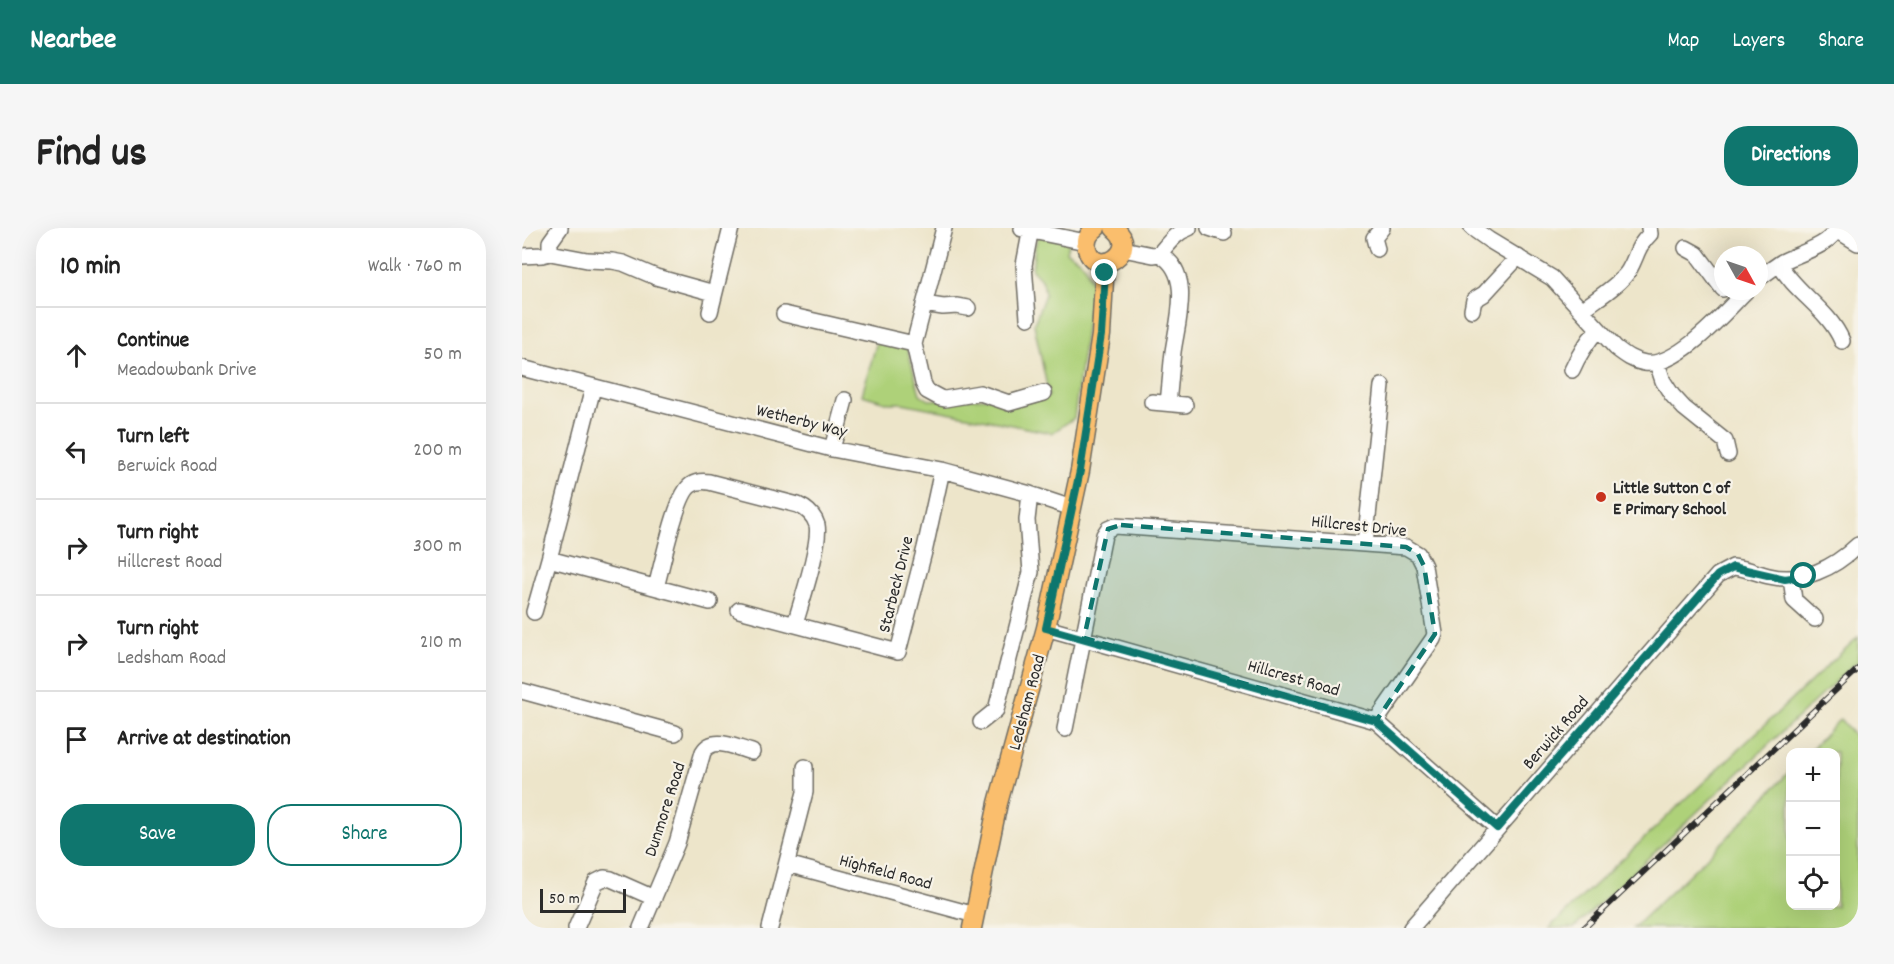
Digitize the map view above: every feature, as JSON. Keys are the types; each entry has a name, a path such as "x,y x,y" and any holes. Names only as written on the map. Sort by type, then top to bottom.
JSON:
{"main road":[{"path":"1091,235 1088,251 1095,259 1105,262 1116,258 1123,249 1122,237 1114,228"},
{"name":"Ledsham Road","path":"973,922 998,803 1046,628 1080,471 1101,335 1105,262"}],"street":[{"path":"550,253 550,242 560,228"},
{"path":"710,312 730,228"},
{"path":"944,228 914,344 923,384 927,391 945,399 980,393 1009,403 1044,393"},
{"path":"1159,254 1170,241 1189,228"},
{"path":"1377,249 1374,238 1382,228"},
{"path":"1472,228 1493,234 1518,257 1552,278 1627,357 1646,364 1666,360 1713,326 1724,300"},
{"path":"1028,318 1024,265 1026,229 1091,235"},
{"path":"1768,272 1779,264 1820,245 1837,229 1858,243"},
{"path":"1207,232 1224,233"},
{"path":"1582,310 1623,278 1640,244 1653,232"},
{"path":"1694,248 1714,276"},
{"path":"1123,249 1153,255 1159,254 1168,258 1179,282 1180,304 1168,403"},
{"path":"522,256 550,253 587,260 623,263 656,277 714,293"},
{"path":"1470,302 1484,294 1518,257"},
{"path":"1779,264 1786,275 1843,333"},
{"path":"924,304 968,308"},
{"path":"784,314 817,313 914,344"},
{"path":"1571,361 1598,329"},
{"path":"1657,363 1663,381 1672,395 1684,408 1731,446"},
{"name":"Wetherby Way","path":"522,368 832,449 942,470 1072,508"},
{"path":"1365,544 1382,386"},
{"path":"534,612 594,387"},
{"path":"832,449 845,400"},
{"path":"1152,402 1185,405"},
{"name":"Starbeck Drive","path":"739,610 903,654 942,470"},
{"path":"656,587 681,497 691,484 700,481 709,482 788,502 806,508 817,526 817,540 795,624"},
{"name":"Ledsham Road","path":"981,722 996,710 1031,572 1027,520 1030,494"},
{"name":"Hillcrest Drive","path":"1084,638 1104,535 1108,529 1115,526 1406,547 1418,554 1424,566 1435,627 1433,639 1376,721"},
{"path":"1815,619 1794,600 1791,578 1821,571 1845,557 1858,545"},
{"path":"549,559 711,602"},
{"name":"Berwick Road","path":"1412,928 1718,575 1733,567 1741,567 1768,576 1791,578"},
{"name":"Hillcrest Road","path":"1046,628 1376,721 1497,828"},
{"path":"1065,729 1084,638"},
{"path":"522,691 675,733"},
{"name":"Dunmore Road","path":"641,928 677,843 706,746 719,743 752,752"},
{"path":"770,928 805,792 806,767"},
{"name":"Highfield Road","path":"787,864 973,922"},
{"path":"576,928 596,882 604,878 654,898"}],"highlighted area":[{"path":"1121,525 1406,547 1418,554 1424,566 1435,634 1376,721 1084,638 1108,529"}],"green space":[{"path":"1040,228 1072,228 1066,252 1083,264 1092,283 1074,418 1052,433 902,403 889,403 862,395 877,341 907,348 920,394 929,400 1049,396 1034,324 1045,294 1043,282 1032,270"},
{"path":"1858,637 1858,661 1574,928 1549,928"},
{"path":"1840,719 1858,740 1858,928 1633,928 1726,839 1786,775 1786,910 1840,910 1840,748 1813,748"}],"railway":[{"path":"1584,928 1858,669"}],"place":[{"name":"Little Sutton C of E Primary School","path":"1601,497"}],"route":[{"path":"1105,273 1101,335 1080,471 1046,628 1376,721 1497,828 1718,575 1733,567 1741,567 1785,579 1804,576"}]}
